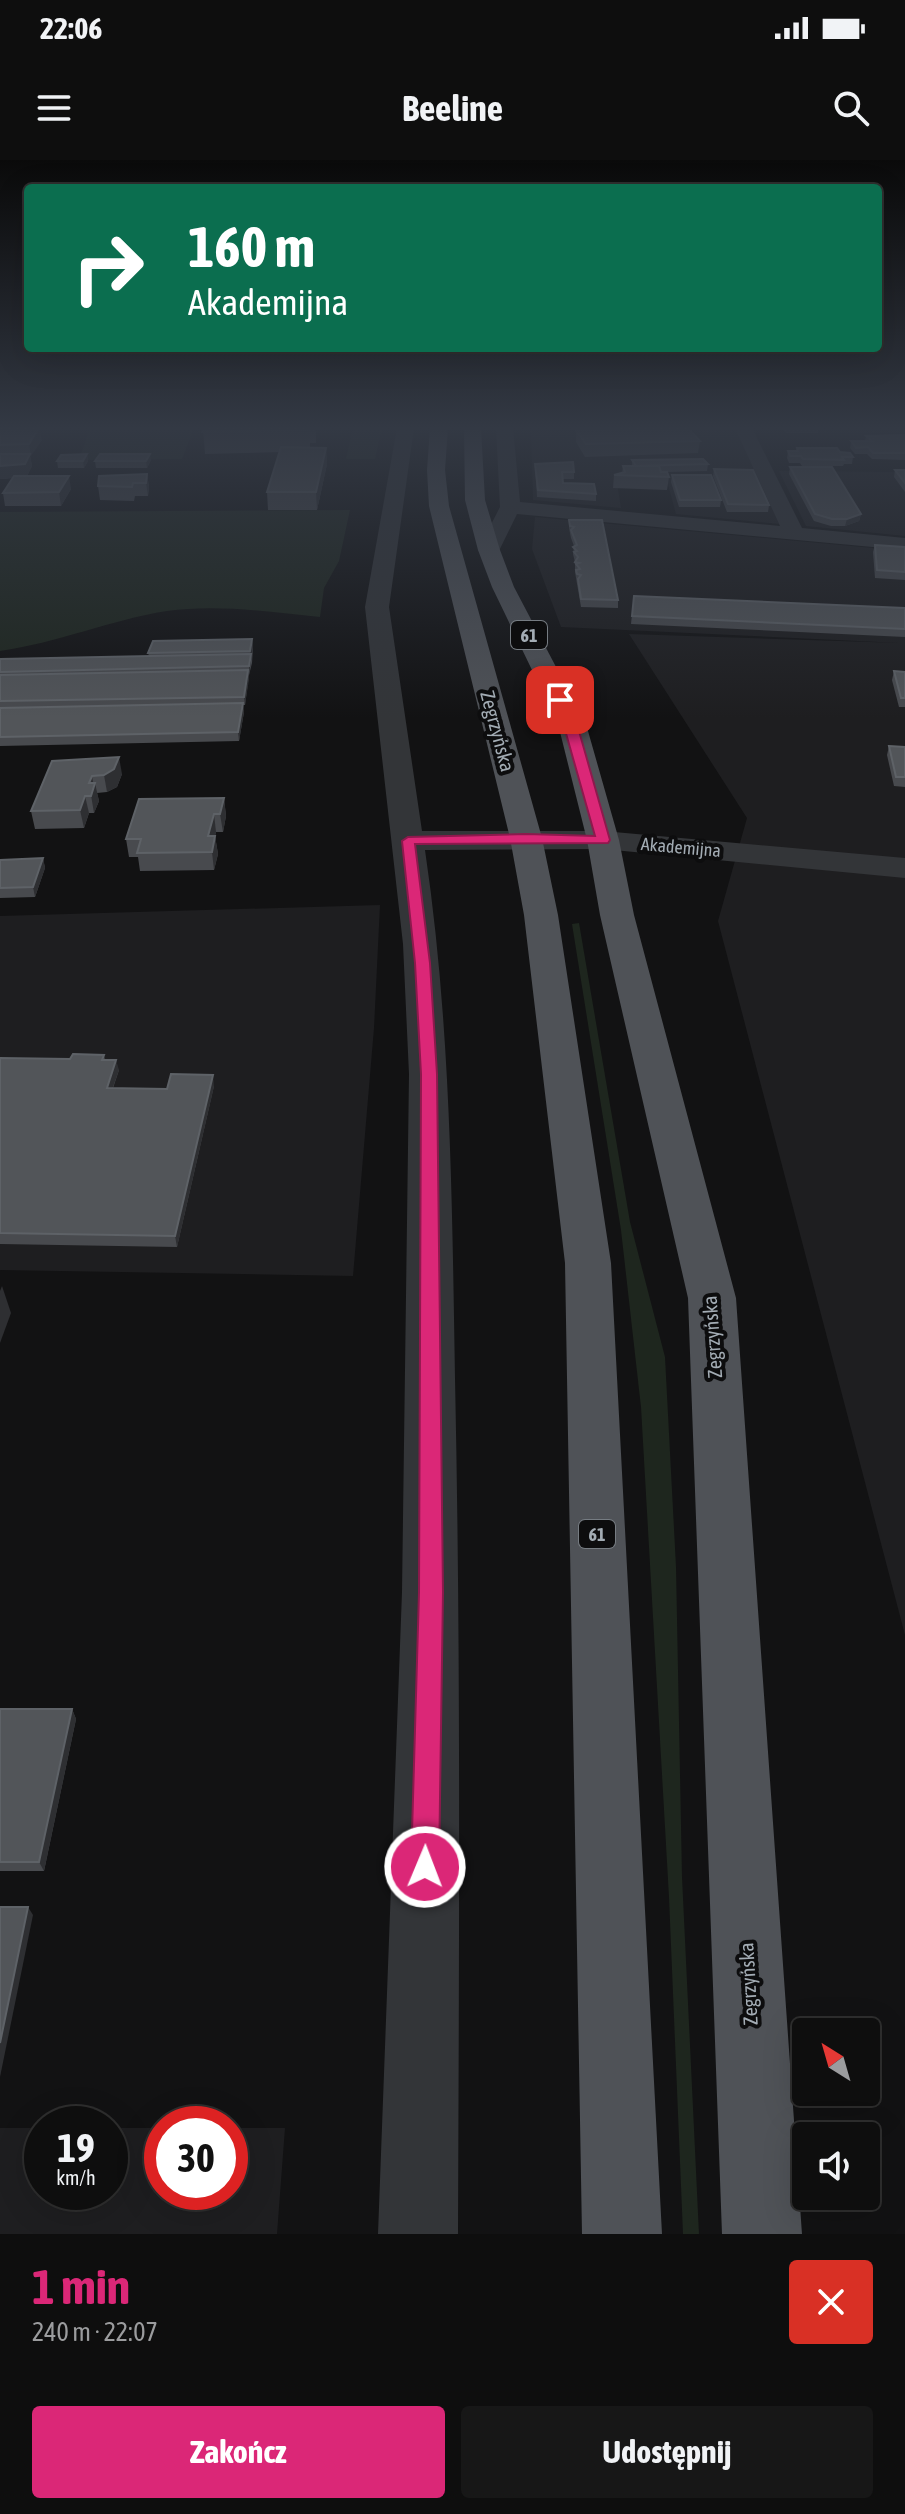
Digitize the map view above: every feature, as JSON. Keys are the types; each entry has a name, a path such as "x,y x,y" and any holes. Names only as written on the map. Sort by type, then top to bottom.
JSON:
{"main road":[{"name":"Zegrzyńska","path":"444,525 526,838 541,915 588,1263 622,2234"},
{"name":"Zegrzyńska","path":"482,525 503,587 572,724 603,840 620,930 712,1298 762,2234"}],"street":[{"path":"391,525 377,607 423,963 429,1089 431,1592 418,2234"},
{"path":"489,550 501,525"},
{"path":"704,525 905,544"},
{"path":"790,525 794,533"},
{"name":"Akademijna","path":"408,841 603,840 905,868"}],"shaded area":[{"path":"0,525 347,525 339,561 324,588 320,617 224,609 167,611 0,651"},
{"path":"534,525 620,525 905,551 905,1635 718,921 747,818 629,634 900,643 561,627 532,549"},
{"path":"905,525 905,536 806,526"},
{"path":"380,905 374,1028 353,1276 0,1270 0,916"},
{"path":"579,923 630,1222 665,1357 676,1567 682,1877 699,2234 683,2234 669,1897 641,1407 621,1230 572,924"},
{"path":"0,2128 24,2128 24,2210 128,2210 128,2128 144,2128 144,2210 248,2210 248,2128 285,2128 277,2234 0,2234"}],"building":[{"path":"603,525 618,600 581,599 578,579 581,575 577,574 576,570 580,569 576,564 579,563 575,562 578,557 573,547 577,545 571,530 574,527 570,526"},
{"path":"875,545 905,547 905,572 877,570"},
{"path":"634,596 905,608 905,629 632,616"},
{"path":"252,639 250,651 148,653 153,641"},
{"path":"251,654 249,666 0,672 0,659"},
{"path":"248,670 244,697 0,701 0,675"},
{"path":"894,671 905,672 905,698 901,698"},
{"path":"243,703 238,732 0,737 0,708"},
{"path":"889,746 905,747 905,777 896,777"},
{"path":"119,757 114,769 104,775 92,776 89,783 95,783 91,796 85,796 80,810 31,811 52,761"},
{"path":"224,798 220,814 214,814 208,836 215,836 212,852 137,853 141,839 126,839 139,799"},
{"path":"43,858 33,887 0,888 0,860"},
{"path":"73,1054 104,1055 102,1060 116,1060 107,1088 167,1089 171,1074 213,1075 175,1236 0,1233 0,1058 70,1059"},
{"path":"0,1709 72,1709 39,1862 0,1862"},
{"path":"0,1907 28,1907 0,2043"}],"route":[{"path":"425,1867 431,1592 429,1074 423,963 408,841 603,840 572,724 560,700"}]}
